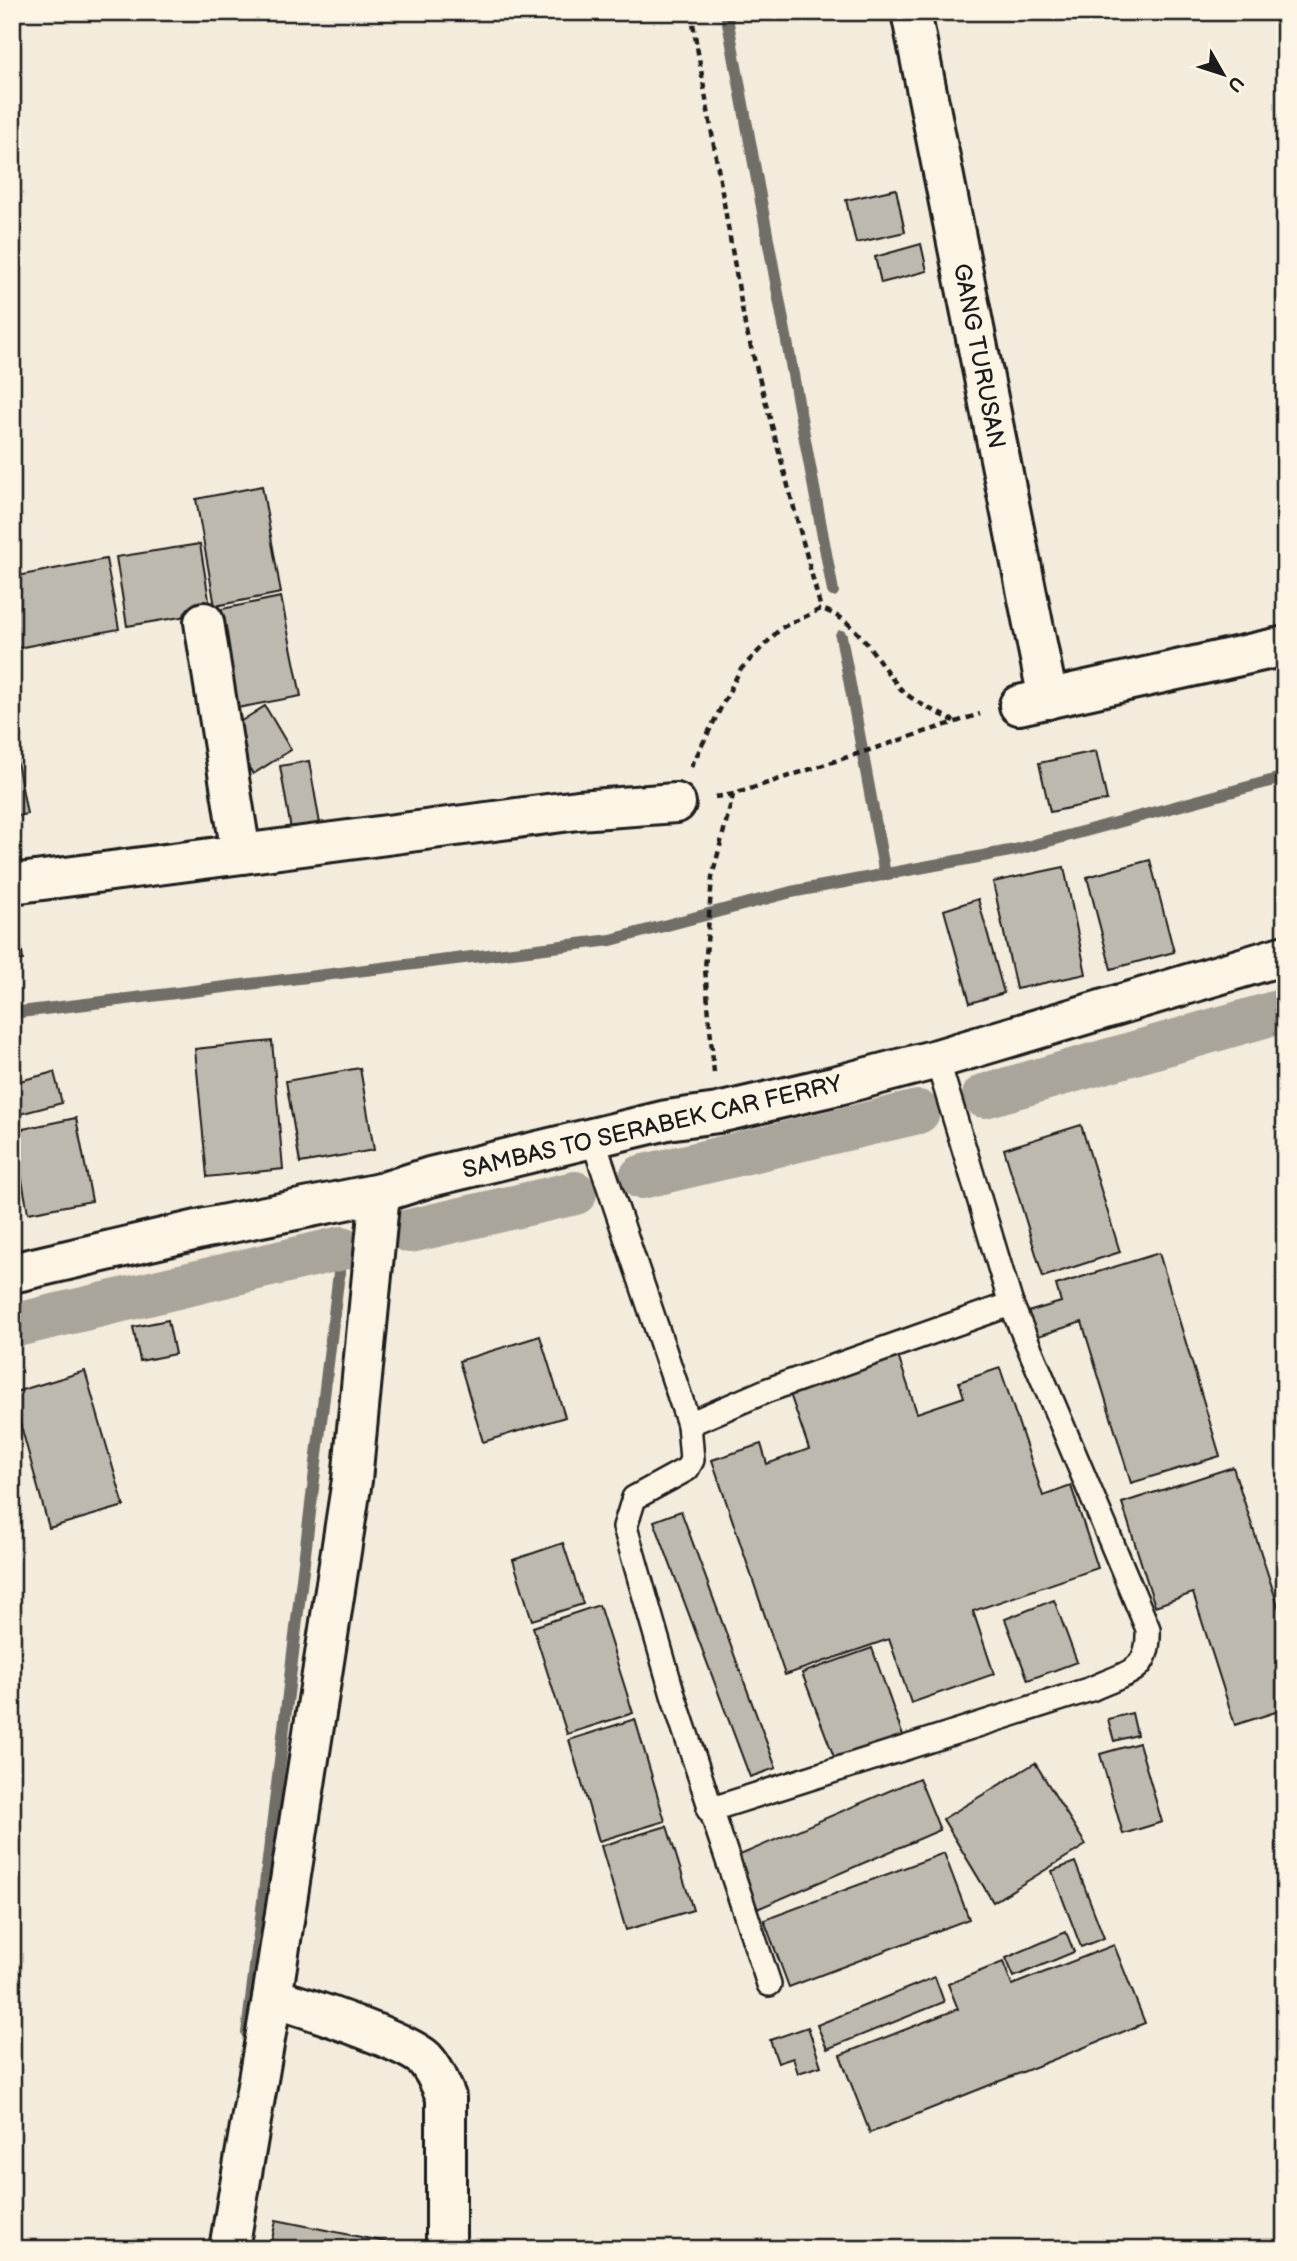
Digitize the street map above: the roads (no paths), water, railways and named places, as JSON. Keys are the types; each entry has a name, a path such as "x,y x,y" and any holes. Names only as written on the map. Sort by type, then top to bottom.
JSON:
{"main road":[{"name":"GANG TURUSAN","path":"911,12 1033,702 1285,646"},
{"path":"204,622 241,853"},
{"path":"12,884 578,810 676,803"},
{"name":"SAMBAS TO SERABEK CAR FERRY","path":"12,1273 206,1228 380,1193 430,1177 937,1059 1285,955"},
{"path":"229,2249 272,1998 352,1480 380,1193"},
{"path":"272,1998 325,2014 399,2044 423,2057 437,2076 446,2097 446,2249"}],"lane":[{"path":"709,1810 1091,1689 1139,1667 1149,1651 1147,1629 1011,1304 937,1059"},
{"path":"593,1139 689,1424 692,1460 687,1469 634,1498 625,1527 709,1810 769,1984"},
{"path":"689,1424 768,1390 1011,1304"}],"waterway":[{"path":"726,12 833,591"},
{"path":"841,636 885,874"},
{"path":"12,1013 611,940 791,892 1015,850 1285,777"},
{"path":"984,1096 1285,1010"},
{"path":"641,1177 918,1112"},
{"path":"410,1231 575,1193"},
{"path":"247,2033 342,1248"},
{"path":"12,1326 342,1248"}]}
